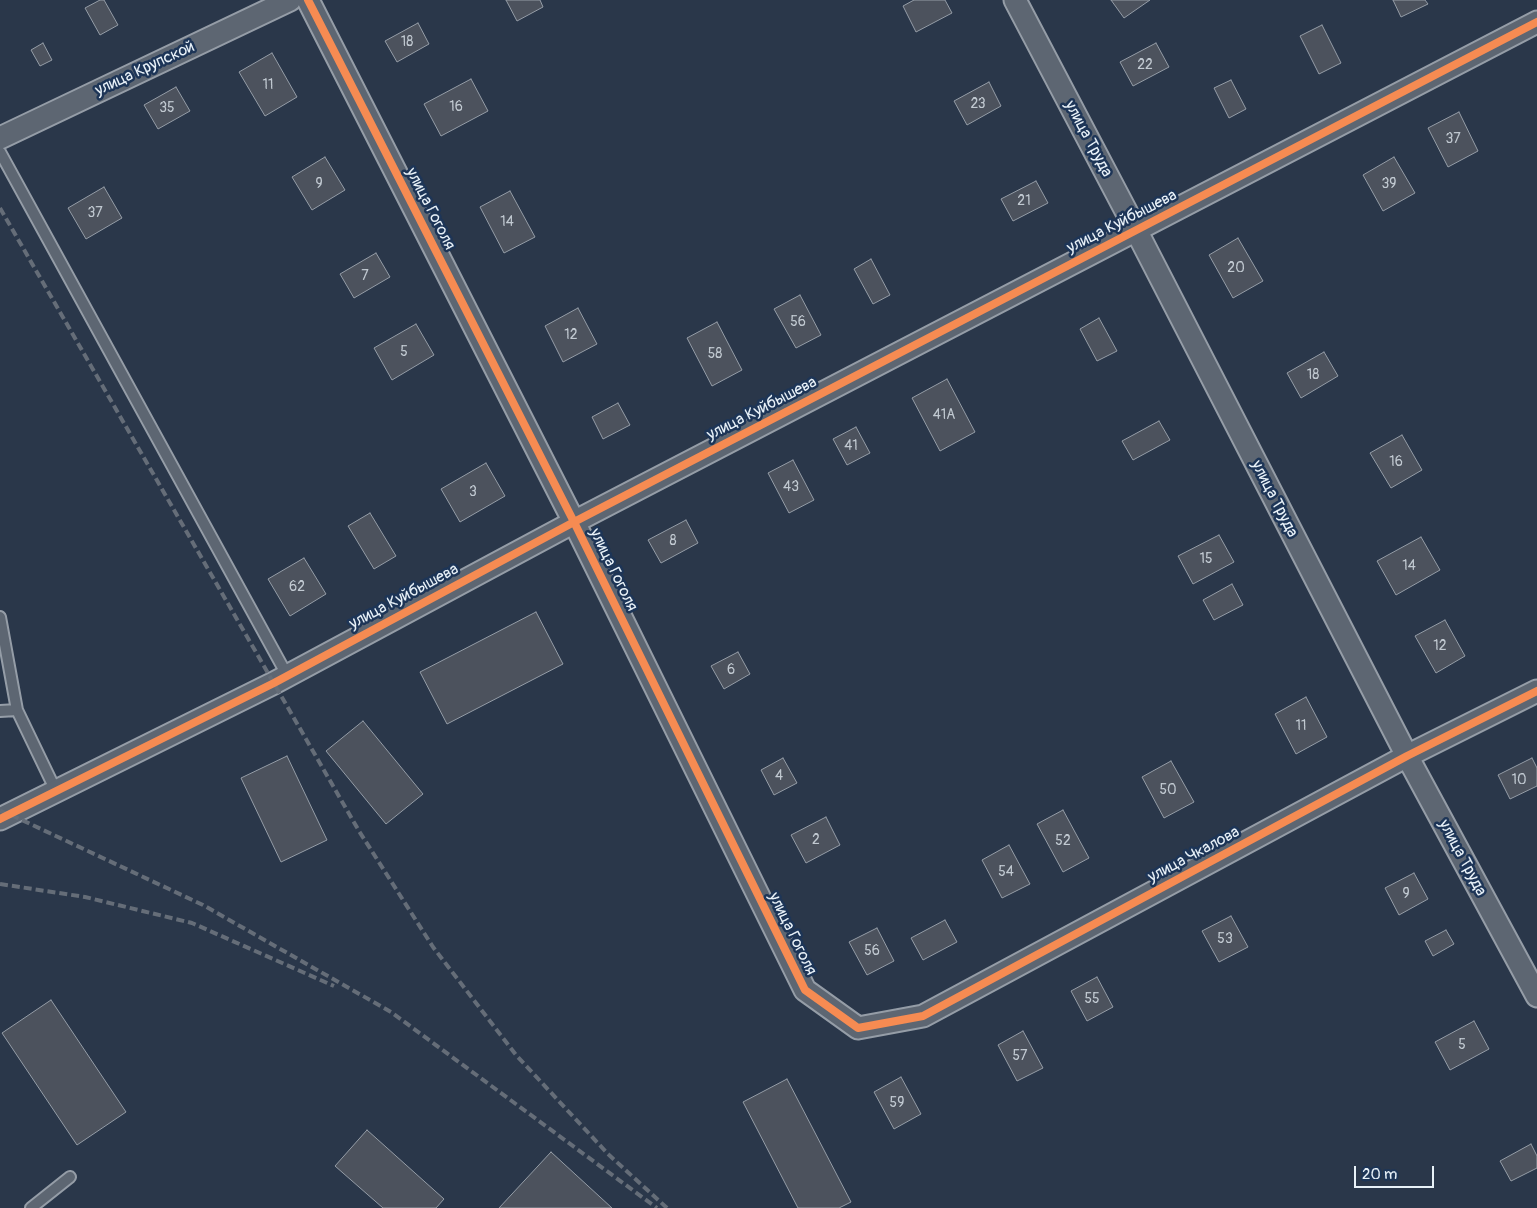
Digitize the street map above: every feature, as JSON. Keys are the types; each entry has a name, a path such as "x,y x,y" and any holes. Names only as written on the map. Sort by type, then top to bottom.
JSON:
{"street":[{"name":"улица Крупской","path":"0,138 290,0"},
{"name":"улица Гоголя","path":"308,0 574,522 805,990 858,1028"},
{"name":"улица Труда","path":"1015,0 1136,230 1407,756 1537,996"},
{"name":"улица Куйбышева","path":"0,819 287,675 574,522 1537,22"},
{"name":"улица Чкалова","path":"858,1028 923,1016 1407,756 1537,690"}],"lane":[{"path":"0,152 287,675"},
{"path":"0,617 17,710 56,790"},
{"path":"0,711 17,710"},
{"path":"31,1208 70,1177"}],"building":[{"path":"100,0 104,0 118,25 100,35 85,8"},
{"path":"506,0 540,0 543,7 517,21"},
{"path":"914,0 945,0 952,13 916,32 903,6"},
{"path":"1111,0 1150,0 1124,18"},
{"path":"1393,0 1425,0 1428,4 1401,17"},
{"path":"418,23 429,44 397,62 385,41"},
{"path":"1322,25 1341,63 1319,74 1300,36"},
{"path":"43,43 52,60 40,66 31,50"},
{"path":"1156,43 1169,67 1133,86 1120,62"},
{"path":"272,53 297,97 265,116 239,72"},
{"path":"471,79 488,111 441,136 424,104"},
{"path":"1231,80 1246,109 1229,118 1214,88"},
{"path":"989,82 1001,106 967,125 954,101"},
{"path":"176,87 190,111 158,129 144,105"},
{"path":"1459,112 1478,151 1448,167 1428,128"},
{"path":"325,157 345,190 312,210 292,177"},
{"path":"1394,157 1415,193 1383,211 1363,175"},
{"path":"1036,181 1048,203 1013,221 1001,199"},
{"path":"104,187 122,218 86,239 68,208"},
{"path":"510,191 535,237 504,253 480,207"},
{"path":"1238,238 1263,281 1233,298 1209,255"},
{"path":"376,253 390,277 354,298 340,274"},
{"path":"871,259 890,295 873,304 854,269"},
{"path":"800,295 821,335 796,348 774,309"},
{"path":"578,308 597,344 563,362 545,326"},
{"path":"1099,318 1117,351 1097,361 1080,329"},
{"path":"717,322 742,370 712,386 687,338"},
{"path":"416,324 434,355 392,380 374,348"},
{"path":"1324,352 1338,376 1301,398 1287,373"},
{"path":"947,379 975,432 940,451 912,398"},
{"path":"618,403 630,425 603,439 592,417"},
{"path":"1159,421 1170,440 1133,460 1122,441"},
{"path":"856,427 870,453 847,465 833,439"},
{"path":"1402,435 1422,470 1391,488 1370,453"},
{"path":"793,460 814,500 789,513 768,473"},
{"path":"486,463 505,496 460,522 441,489"},
{"path":"370,513 396,556 374,569 348,526"},
{"path":"686,520 698,543 661,563 648,540"},
{"path":"1219,535 1234,562 1193,584 1178,556"},
{"path":"1421,537 1440,570 1396,595 1377,561"},
{"path":"304,558 326,594 290,616 268,579"},
{"path":"1232,584 1243,605 1214,620 1203,600"},
{"path":"536,612 563,664 447,724 420,672"},
{"path":"1445,620 1465,656 1436,673 1415,636"},
{"path":"738,652 750,674 724,689 711,666"},
{"path":"1306,697 1327,737 1296,754 1275,714"},
{"path":"363,721 423,794 386,824 326,751"},
{"path":"287,756 327,840 281,862 241,778"},
{"path":"783,758 797,783 774,795 761,770"},
{"path":"1532,758 1537,768 1537,786 1510,799 1498,775"},
{"path":"1171,761 1194,802 1164,818 1142,777"},
{"path":"1063,810 1089,858 1063,872 1037,824"},
{"path":"826,817 840,845 806,863 791,835"},
{"path":"1009,845 1030,884 1002,898 982,860"},
{"path":"1414,873 1428,899 1399,915 1385,888"},
{"path":"1231,916 1248,947 1219,962 1202,931"},
{"path":"945,920 957,942 923,960 911,938"},
{"path":"877,928 894,961 867,975 849,942"},
{"path":"1446,930 1454,944 1433,956 1425,941"},
{"path":"1097,977 1113,1007 1087,1021 1071,991"},
{"path":"51,1000 126,1112 77,1145 2,1033"},
{"path":"1474,1021 1489,1049 1450,1070 1435,1042"},
{"path":"1023,1031 1043,1068 1017,1081 998,1045"},
{"path":"901,1077 921,1114 894,1129 874,1092"},
{"path":"787,1079 851,1202 839,1208 798,1208 743,1102"},
{"path":"367,1130 444,1199 436,1208 383,1208 335,1166"},
{"path":"1531,1144 1537,1156 1537,1168 1511,1181 1500,1161"},
{"path":"551,1152 612,1208 499,1208"}],"railway":[{"path":"0,208 359,831 433,947 516,1055 608,1154 667,1208"},
{"path":"0,811 203,905 391,1012 657,1208"},
{"path":"0,884 85,897 192,923 334,986"}],"cycle path":[{"path":"308,0 574,522 805,990 858,1028 923,1016 1407,756 1537,691"},
{"path":"0,819 274,683 574,522 1537,22"}]}
